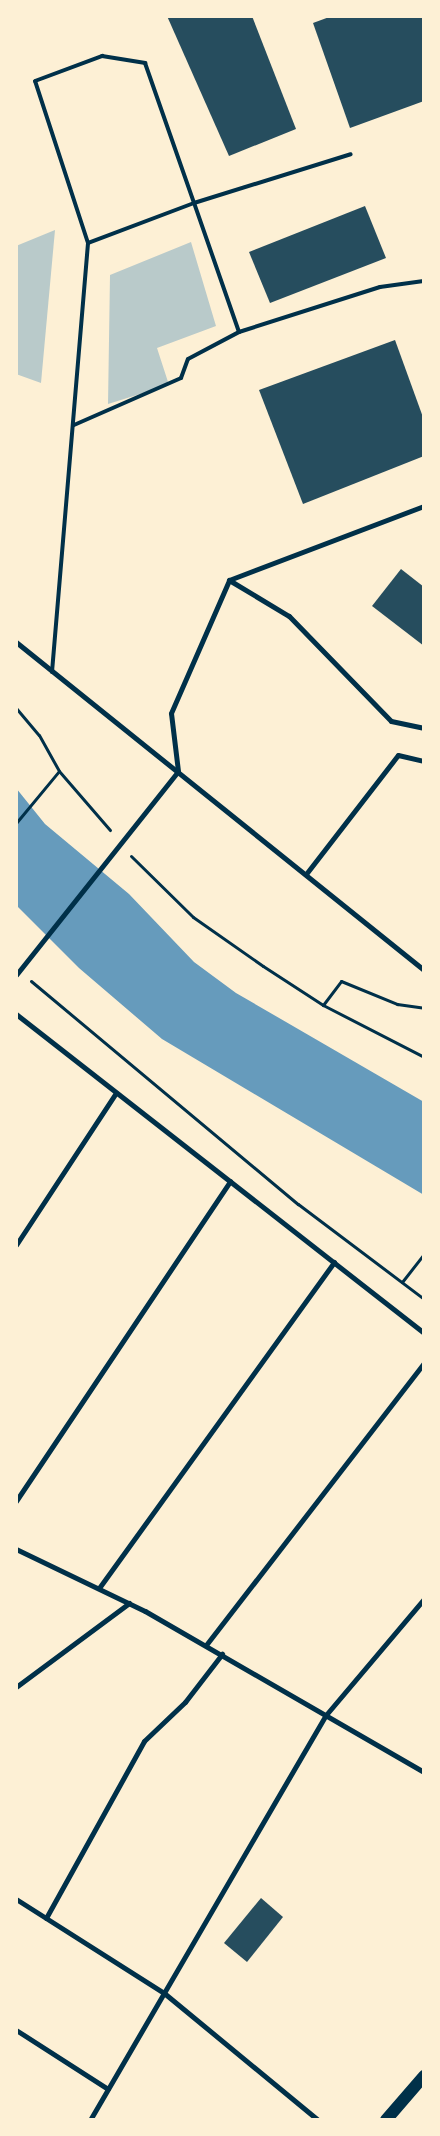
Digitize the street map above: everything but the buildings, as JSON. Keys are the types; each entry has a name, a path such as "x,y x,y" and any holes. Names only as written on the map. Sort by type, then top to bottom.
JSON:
{"main road":[{"path":"386,2120 424,2076"}],"street":[{"path":"16,976 178,772 171,713 229,580 424,506"},
{"path":"229,580 289,616 391,721 424,728"},
{"path":"16,642 52,674 178,772 424,970"},
{"path":"306,874 398,755 424,761"},
{"path":"16,1014 424,1333"},
{"path":"16,1245 116,1093"},
{"path":"16,1501 230,1181"},
{"path":"99,1588 334,1262"},
{"path":"206,1645 424,1363"},
{"path":"16,1549 129,1603 206,1645 424,1772"},
{"path":"92,2119 326,1716 424,1599"},
{"path":"16,1687 129,1603"},
{"path":"46,1918 144,1741 185,1702 222,1654"},
{"path":"16,1899 164,1993 318,2120"},
{"path":"16,2030 108,2089"}],"lane":[{"path":"52,674 88,243 35,81 102,56 144,64 239,332"},
{"path":"88,243 194,203 351,154"},
{"path":"74,425 182,378 188,359 239,332 380,287 424,281"}],"path":[{"path":"16,708 39,735 59,771 112,833"},
{"path":"16,823 59,771"},
{"path":"129,853 193,917 323,1005 424,1057"},
{"path":"24,976 298,1204 424,1299"},
{"path":"323,1005 341,981 397,1004 424,1008"},
{"path":"402,1282 424,1254"}],"shaded area":[{"path":"55,230 41,383 16,374 16,246"},
{"path":"191,242 216,326 157,348 169,385 108,404 110,275"}],"water":[{"path":"16,788 45,824 129,894 194,962 236,993 424,1102 424,1195 162,1039 79,968 16,905"}]}
